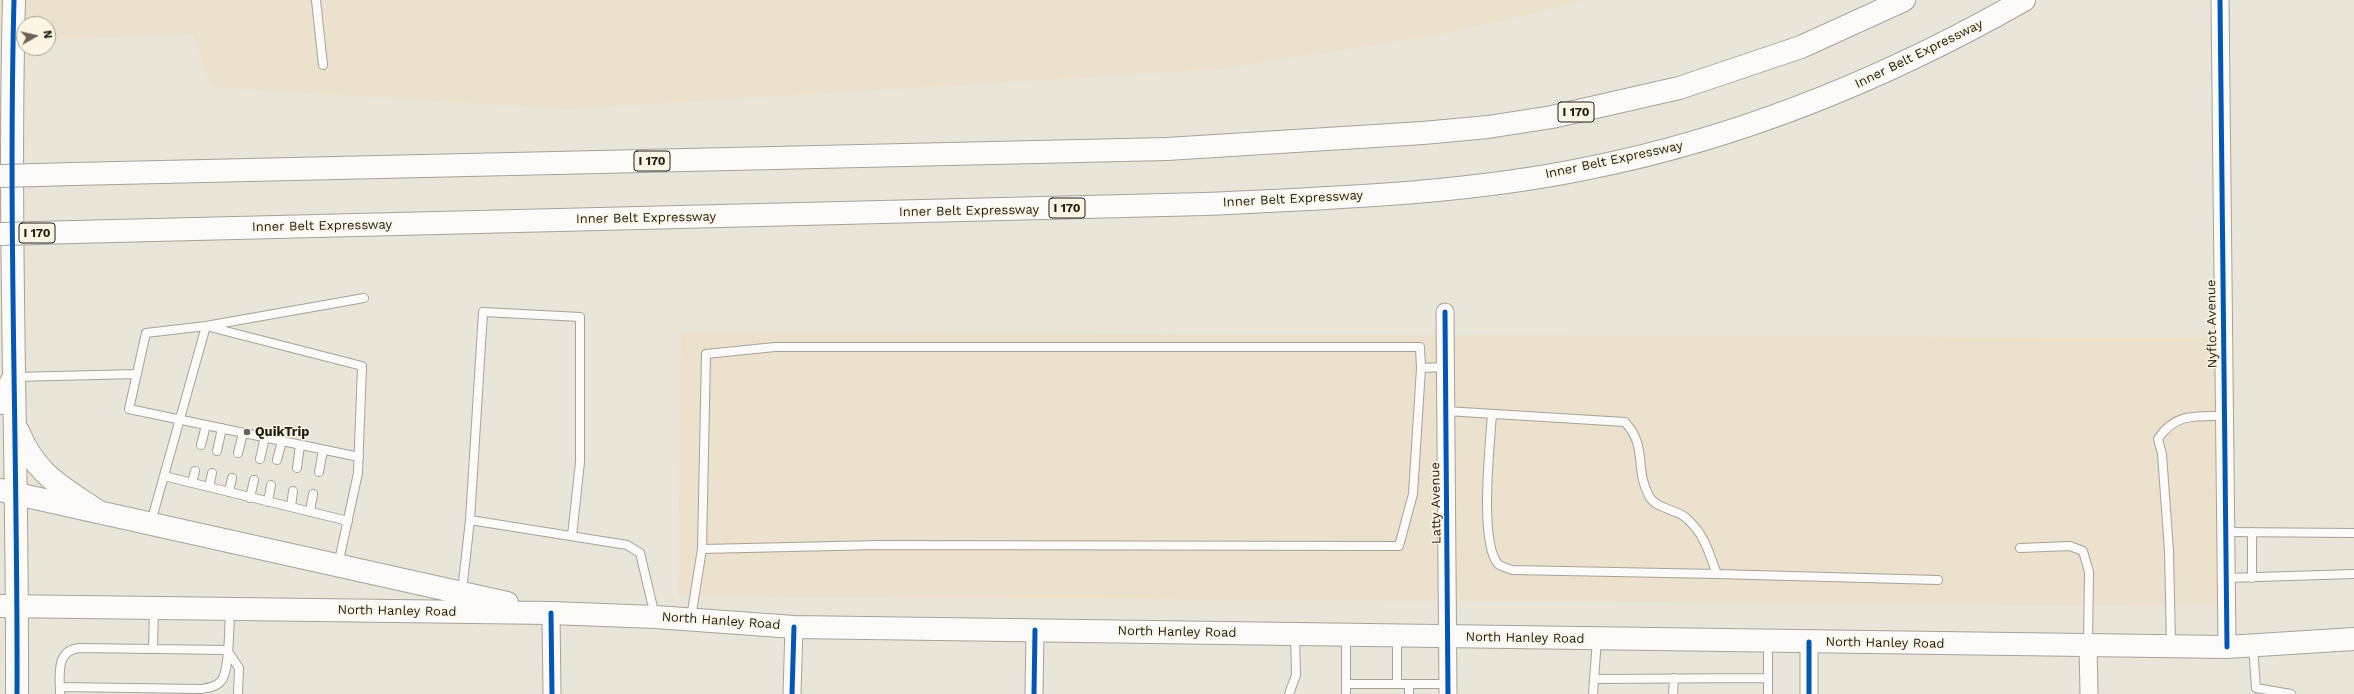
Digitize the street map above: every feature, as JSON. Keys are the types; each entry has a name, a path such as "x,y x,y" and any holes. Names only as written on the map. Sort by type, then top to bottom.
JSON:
{"main road":[{"path":"14,0 10,134 15,424 8,492 8,607 16,694"},
{"name":"I 170","path":"0,176 1167,149 1423,133 1488,127 1552,117 1678,88 1801,47 1904,0"},
{"name":"Inner Belt Expressway","path":"0,234 1205,204 1349,196 1468,186 1588,168 1689,144 1751,126 1853,87 1899,66 1962,35 2024,0"},
{"path":"0,404 14,377"},
{"path":"15,424 27,452 48,477 100,513"},
{"path":"8,492 338,566 462,602"},
{"name":"North Hanley Road","path":"8,607 230,609 462,602 552,613 691,619 794,627 1346,636 2227,647 2354,639"}],"street":[{"name":"Nyflot Avenue","path":"2220,0 2227,647"},
{"name":"Latty Avenue","path":"1445,312 1448,689"},
{"path":"552,613 552,694"},
{"path":"792,694 794,627"},
{"path":"1034,694 1035,630"},
{"path":"1809,642 1809,694"},
{"path":"2088,645 2089,694"}],"lane":[{"path":"316,0 323,65"},
{"path":"359,457 129,409 146,333 206,326 364,298"},
{"path":"462,602 470,520 483,312 580,317 580,462 572,536"},
{"path":"150,524 206,326"},
{"path":"206,326 362,366 358,473 338,566"},
{"path":"691,619 702,549 706,354 775,347 1420,347 1421,368 1413,494 1399,546 879,545 702,549"},
{"path":"1421,368 1445,367"},
{"path":"14,377 137,374"},
{"path":"1446,411 1625,422 1639,443 1641,472 1649,497 1663,507 1683,516 1701,532 1718,574"},
{"path":"1492,414 1487,528 1492,555 1499,565 1512,570 1938,580"},
{"path":"2171,646 2169,551 2162,454 2158,439 2165,428 2178,419 2200,416 2224,416"},
{"path":"201,445 206,425"},
{"path":"217,451 222,428"},
{"path":"238,452 243,433"},
{"path":"260,459 265,437"},
{"path":"277,460 282,441"},
{"path":"297,468 300,445"},
{"path":"319,472 323,450"},
{"path":"192,483 195,471"},
{"path":"209,487 212,473"},
{"path":"164,476 348,522"},
{"path":"228,492 232,478"},
{"path":"250,498 254,480"},
{"path":"268,502 271,485"},
{"path":"291,507 293,491"},
{"path":"310,512 313,494"},
{"path":"470,520 627,545 640,553 656,617"},
{"path":"2226,532 2354,532"},
{"path":"2252,532 2252,578"},
{"path":"2020,548 2070,546 2083,551 2089,572 2088,645"},
{"path":"2226,578 2354,574"},
{"path":"153,649 154,609"},
{"path":"227,650 190,653 165,652 153,649 140,652 70,649 65,653 61,661 60,690 91,687 115,688 140,684 189,685 203,691 213,687 222,681 226,670 230,609"},
{"path":"1288,694 1296,675 1295,634"},
{"path":"1346,636 1346,694"},
{"path":"1397,636 1397,684"},
{"path":"1593,694 1597,639"},
{"path":"1768,641 1768,694"},
{"path":"2253,645 2256,688 2291,694"},
{"path":"227,650 239,668 238,694"},
{"path":"91,687 92,678"},
{"path":"1673,694 1674,678"},
{"path":"1594,679 1768,678"},
{"path":"115,679 115,688"},
{"path":"1346,684 1397,684 1448,689"},
{"path":"1409,685 1409,694"}],"shaded area":[{"path":"0,0 1589,0 1448,33 1221,69 567,109 210,87 193,34 56,39 56,16 16,16 16,40 0,41"},
{"path":"681,332 2224,338 2226,606 678,596"}],"cycle path":[{"path":"14,0 12,173 17,694"},
{"path":"2220,0 2227,647"},
{"path":"1445,312 1448,694"},
{"path":"551,613 552,694"},
{"path":"792,694 794,627"},
{"path":"1034,694 1035,630"},
{"path":"1809,642 1809,694"}],"place":[{"name":"QuikTrip","path":"247,432"}]}
